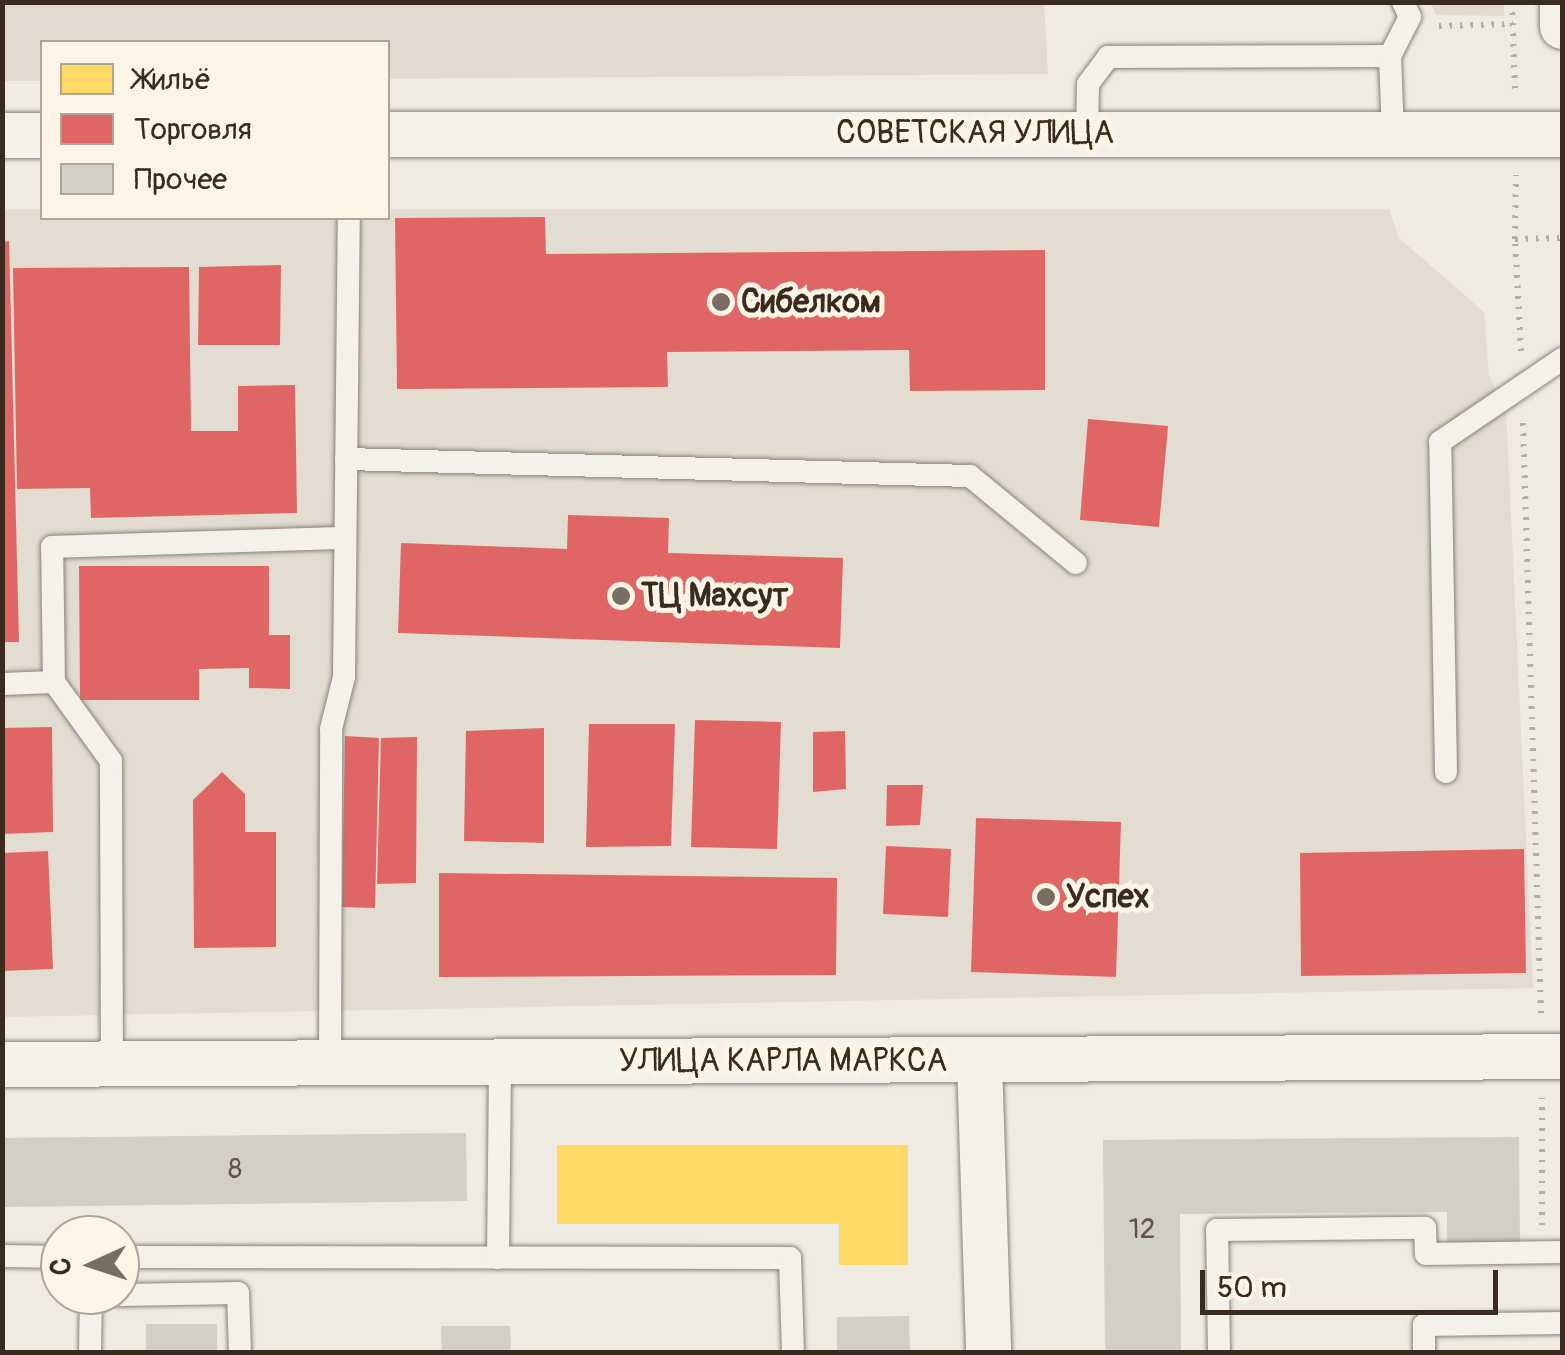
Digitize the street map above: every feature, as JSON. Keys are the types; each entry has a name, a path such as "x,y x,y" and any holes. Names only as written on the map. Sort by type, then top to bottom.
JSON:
{"street":[{"path":"1562,2 1562,26"},
{"name":"СОВЕТСКАЯ УЛИЦА","path":"390,134 1562,134"},
{"path":"2,135 40,135"},
{"name":"УЛИЦА КАРЛА МАРКСА","path":"2,1064 1552,1056"},
{"path":"979,1060 988,1352"}],"lane":[{"path":"1393,133 1390,56 1410,17 1403,2"},
{"path":"1087,133 1088,84 1108,57 1390,56"},
{"path":"330,1063 331,730 344,677 349,220"},
{"path":"1446,772 1440,442 1562,359"},
{"path":"346,459 970,476 1076,563"},
{"path":"112,1064 111,761 54,682 52,547 345,538"},
{"path":"2,684 54,682"},
{"path":"498,1258 500,1062"},
{"path":"1218,1352 1217,1230 1425,1228 1426,1254 1552,1252"},
{"path":"2,1256 40,1256"},
{"path":"140,1257 790,1258 793,1352"},
{"path":"140,1294 238,1294 240,1352"},
{"path":"90,1352 91,1315"},
{"path":"1424,1352 1424,1324 1562,1323"}],"path":[{"path":"1426,14 1432,26 1513,24"},
{"path":"1552,1252 1552,1056 1515,239 1562,238"}],"shaded area":[{"path":"2,3 1044,3 1048,74 390,79 390,40 40,40 40,81 3,81"},
{"path":"1431,3 1504,3 1504,16 1436,15"},
{"path":"2,209 40,209 40,220 390,220 390,209 1389,209 1399,238 1484,312 1489,375 1506,409 1533,988 3,1017"}],"building: Жильё":[{"path":"557,1145 908,1145 908,1265 839,1265 839,1224 557,1224"}],"building: Торговля":[{"name":"Сибелком","path":"545,217 546,254 1045,250 1045,390 910,391 909,350 667,352 668,387 397,389 395,218"},
{"path":"9,241 19,642 2,642 2,242"},
{"path":"281,265 280,345 198,345 199,267"},
{"path":"189,267 191,431 238,431 238,386 295,385 297,513 91,518 90,488 17,489 13,268"},
{"path":"1088,419 1168,426 1159,527 1080,520"},
{"name":"ТЦ Махсут","path":"568,515 669,518 668,553 843,558 840,648 398,633 401,543 567,549"},
{"path":"79,566 269,566 269,635 290,635 290,689 249,688 249,668 199,669 199,700 80,700"},
{"path":"695,720 781,722 777,849 691,847"},
{"path":"589,724 675,724 671,846 586,847"},
{"path":"52,727 53,832 2,834 2,728"},
{"path":"544,728 544,843 464,841 466,731"},
{"path":"845,731 846,789 813,792 813,732"},
{"path":"345,736 379,738 375,908 342,907"},
{"path":"417,737 416,883 377,884 381,738"},
{"path":"222,772 245,794 245,832 276,832 276,947 194,948 193,800"},
{"path":"887,785 923,785 920,825 886,826"},
{"name":"Успех","path":"976,818 1121,822 1116,977 971,972"},
{"path":"886,846 951,849 948,917 883,914"},
{"path":"1524,849 1526,973 1301,976 1300,853"},
{"path":"48,851 53,969 2,971 2,853"},
{"path":"439,873 837,878 836,975 439,977"}],"building: Прочее":[{"path":"466,1133 467,1201 2,1207 2,1138"},
{"path":"1519,1137 1520,1246 1447,1247 1447,1212 1180,1214 1181,1352 1105,1352 1103,1140"},
{"path":"909,1316 910,1352 837,1352 837,1317"},
{"path":"146,1324 217,1324 217,1352 146,1352"},
{"path":"441,1326 510,1326 511,1352 442,1352"}],"place":[{"name":"Сибелком","path":"721,302"},
{"name":"ТЦ Махсут","path":"621,596"},
{"name":"Успех","path":"1046,897"}]}
